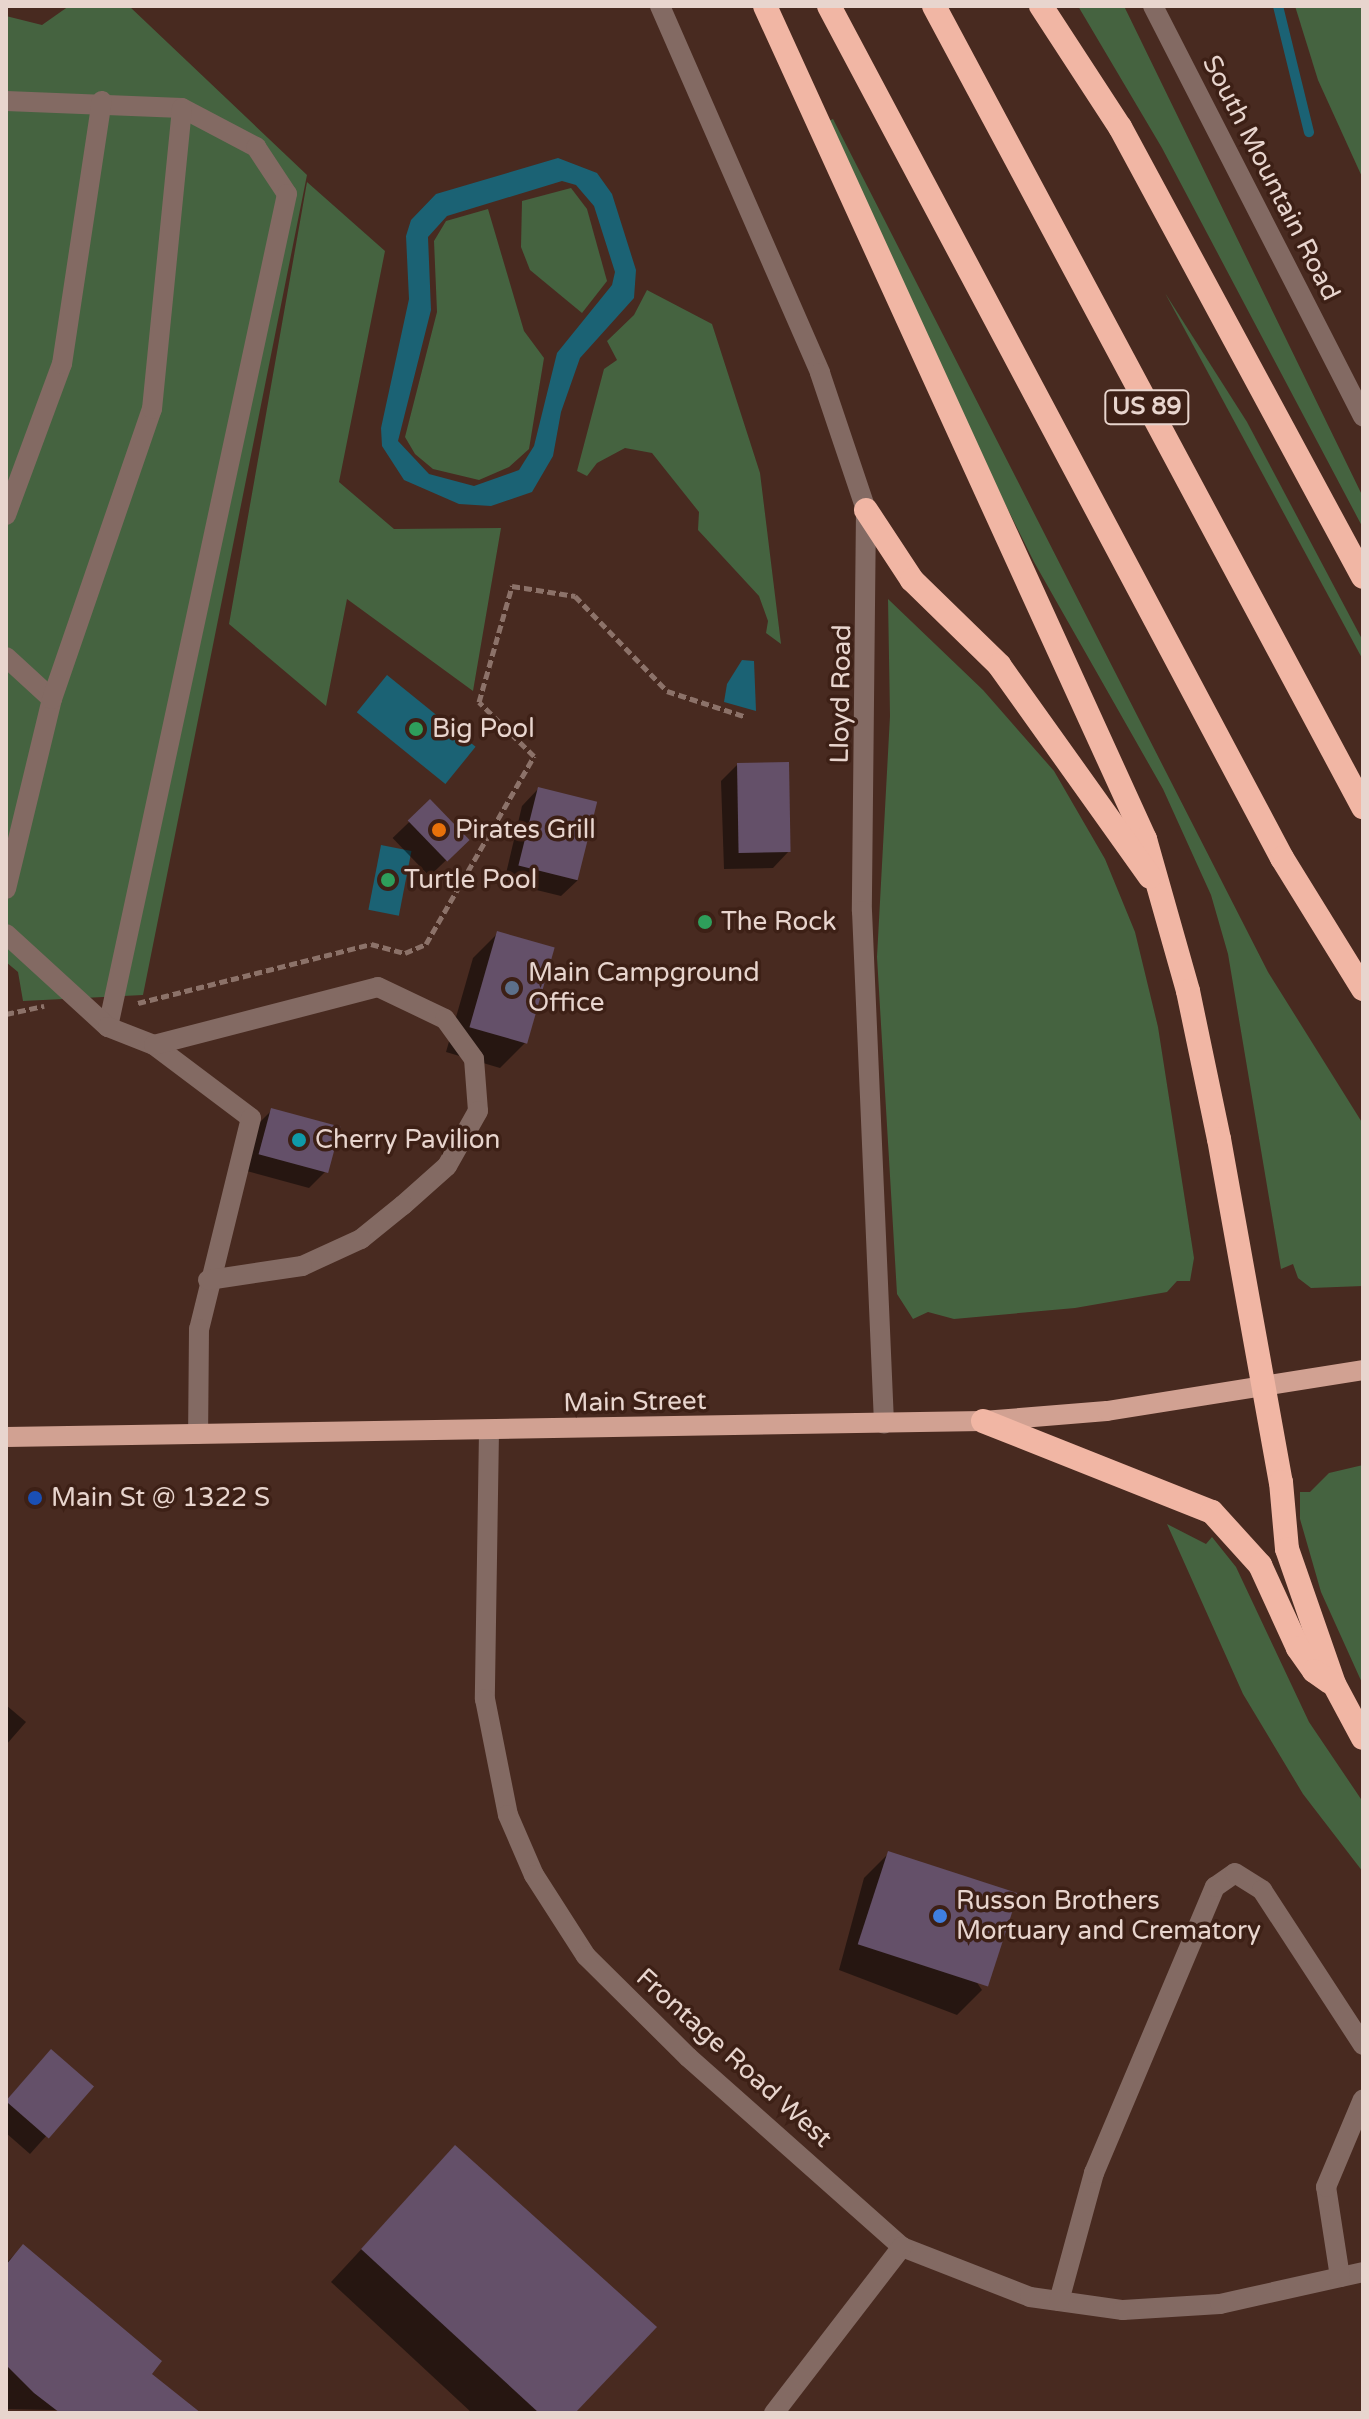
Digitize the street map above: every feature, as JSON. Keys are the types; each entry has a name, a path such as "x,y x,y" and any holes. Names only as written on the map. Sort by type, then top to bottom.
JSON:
{"highway":[{"path":"765,6 1145,839 1153,881 1188,991 1263,1390 1287,1549 1334,1684 1363,1738"},
{"path":"829,6 1282,858 1363,989"},
{"name":"US 89","path":"934,6 1363,807"},
{"path":"1041,6 1128,140 1363,577"},
{"path":"866,510 912,580 999,665 1153,881"},
{"path":"983,1421 1212,1512 1260,1565 1298,1648 1314,1671 1334,1684"}],"main road":[{"name":"Main Street","path":"6,1437 983,1421 1107,1411 1263,1390 1357,1371"}],"street":[{"name":"Lloyd Road","path":"660,6 820,373 866,510 862,911 884,1424"},
{"name":"South Mountain Road","path":"1153,6 1363,416"},
{"path":"6,101 102,101 182,108 256,147 287,194 110,1018"},
{"path":"6,515 62,364 102,101"},
{"path":"6,889 52,699 152,409 182,108"},
{"path":"6,657 52,699"},
{"path":"6,802 22,818"},
{"path":"6,934 110,1018 154,1045 251,1118 208,1280 199,1329 198,1434"},
{"path":"154,1045 378,987 445,1019 474,1059 478,1111 447,1166 403,1205 361,1239 302,1266 208,1280"},
{"name":"Frontage Road West","path":"489,1431 485,1699 508,1815 534,1875 586,1956 688,2057 902,2247 1030,2297 1123,2310 1220,2304 1363,2272"},
{"path":"1059,2301 1094,2173 1215,1887 1235,1873 1262,1890 1363,2045"},
{"path":"1340,2277 1326,2187 1363,2099"},
{"path":"774,2413 902,2247"}],"path":[{"path":"110,1018 371,944 405,953 426,944 534,756 479,702 512,586 575,596 667,691 744,716"},
{"path":"6,1014 48,1004"}],"green space":[{"path":"69,6 129,6 307,175 143,995 23,1001 18,972 6,962 6,16 42,25"},
{"path":"1078,6 1124,6 1363,497 1363,528 1162,148"},
{"path":"1295,6 1363,6 1363,179 1318,80"},
{"path":"833,119 1268,972 1363,1124 1363,1286 1311,1288 1298,1278 1293,1264 1281,1269 1228,954 1211,895 1163,789 1034,562 956,405 824,123"},
{"path":"307,182 385,251 339,482 394,529 501,528 473,691 347,599 326,706 229,624"},
{"path":"571,188 587,209 607,281 582,313 530,270 521,247 522,201"},
{"path":"488,209 524,331 544,358 529,449 509,467 479,480 433,469 415,454 405,437 437,312 434,241 446,221"},
{"path":"647,290 712,324 760,473 781,644 766,633 768,621 759,596 698,530 699,512 652,453 625,448 597,463 587,476 577,471 604,369 617,360 607,341 634,315"},
{"path":"1165,293 1247,422 1363,641 1363,660"},
{"path":"888,599 983,690 1054,771 1105,859 1135,932 1158,1027 1194,1258 1190,1281 1177,1281 1167,1292 1075,1308 954,1319 928,1312 913,1319 897,1294 877,957 890,716"},
{"path":"1363,1465 1363,1685 1321,1592 1300,1519 1300,1492 1310,1492 1329,1473"},
{"path":"1167,1524 1206,1544 1212,1537 1236,1567 1309,1722 1363,1802 1363,1872 1303,1794 1243,1694"}],"water":[{"path":"558,158 597,173 612,194 636,270 634,298 580,358 561,412 553,456 532,492 491,506 459,504 404,480 382,446 381,428 409,299 406,236 411,220 436,194","holes":["562,181 576,185 594,206 615,272 612,285 557,353 534,446 519,470 474,486 429,474 398,441 431,310 428,237 447,216"]},
{"path":"742,660 754,661 756,711 724,702 727,684"},
{"name":"Big Pool","path":"387,675 476,747 445,784 357,712"},
{"name":"Turtle Pool","path":"381,845 411,851 399,916 368,910"}],"building":[{"path":"789,762 791,852 739,853 737,763"},
{"path":"538,787 597,802 578,880 518,866"},
{"name":"Pirates Grill","path":"430,799 470,840 447,862 408,821"},
{"name":"Main Campground Office","path":"497,931 555,948 527,1044 469,1027"},
{"name":"Cherry Pavilion","path":"271,1108 341,1127 328,1173 259,1154"},
{"path":"888,1851 1018,1893 988,1987 858,1944"},
{"path":"51,2049 94,2086 49,2138 6,2101"},
{"path":"455,2145 657,2327 575,2413 539,2413 361,2249"},
{"path":"23,2244 162,2361 152,2374 201,2413 60,2413 34,2393 6,2365 6,2265"}],"waterway":[{"path":"1278,6 1309,132"}],"place":[{"name":"Big Pool","path":"416,729"},
{"name":"Pirates Grill","path":"439,830"},
{"name":"Turtle Pool","path":"388,880"},
{"name":"The Rock","path":"705,922"},
{"name":"Main Campground Office","path":"512,988"},
{"name":"Cherry Pavilion","path":"299,1140"},
{"name":"Main St @ 1322 S","path":"35,1498"},
{"name":"Russon Brothers Mortuary and Crematory","path":"940,1916"}]}
